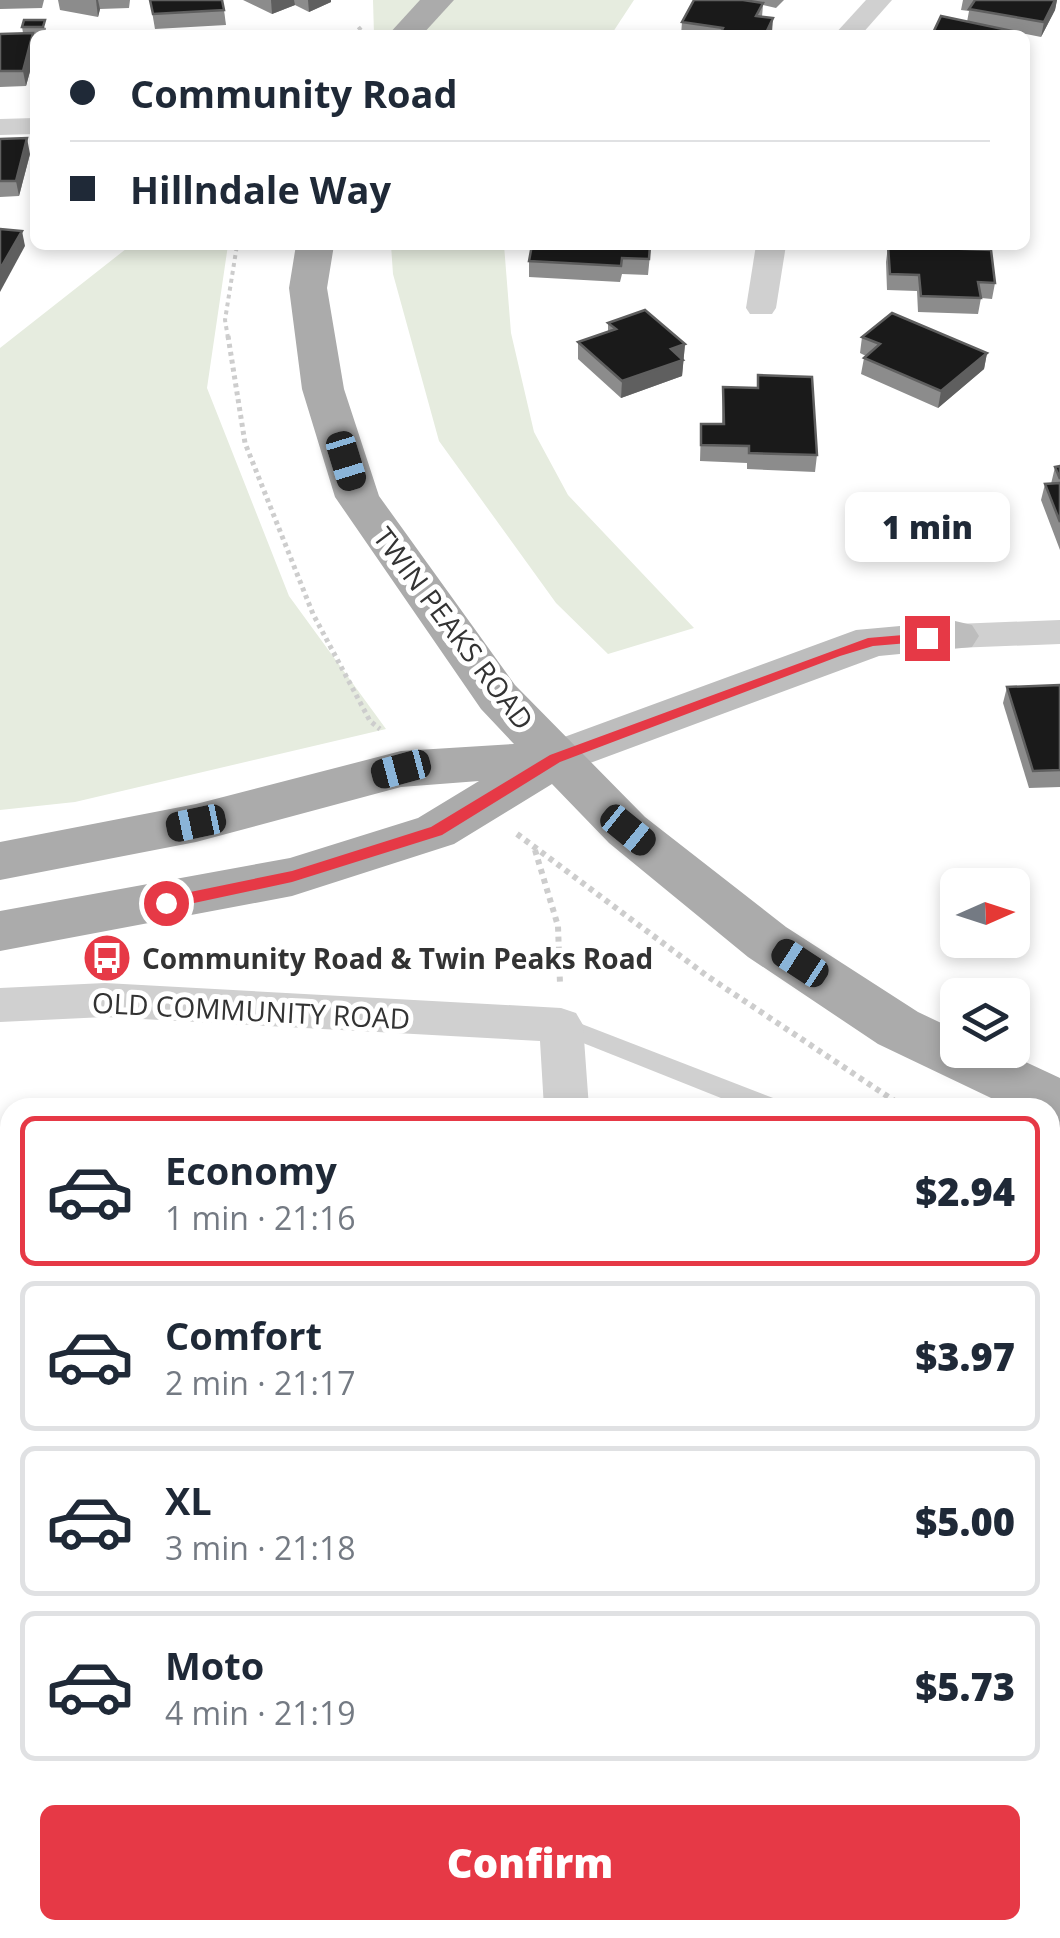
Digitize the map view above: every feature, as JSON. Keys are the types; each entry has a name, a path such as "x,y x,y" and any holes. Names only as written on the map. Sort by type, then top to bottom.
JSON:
{"main road":[{"path":"409,30 438,0"},
{"name":"TWIN PEAKS ROAD","path":"314,250 308,288 323,390 357,497 498,698 628,830 768,942 898,1028 1047,1098"},
{"path":"0,861 196,823 401,769 555,759"},
{"path":"0,932 292,876 436,831 555,759"}],"street":[{"path":"852,30 880,0"},
{"path":"0,126 30,126"},
{"path":"761,308 771,250"},
{"path":"555,759 872,641 1060,632"},
{"name":"OLD COMMUNITY ROAD","path":"0,1005 106,1000 561,1025"},
{"path":"561,1025 566,1098"}],"lane":[{"path":"561,1025 747,1098"}],"path":[{"path":"534,846 558,926 561,1025"}],"shaded area":[{"path":"373,0 634,0 614,30 374,30"},
{"path":"125,250 227,250 207,388 289,596 386,729 75,802 0,810 0,348"},
{"path":"391,250 504,250 511,333 534,432 568,495 694,628 608,654 556,603 439,441 393,274"}],"building":[{"path":"150,0 222,0 224,10 153,14"},
{"path":"694,0 763,3 756,16 773,18 767,30 722,30 682,22"},
{"path":"975,0 1055,0 1044,22 969,9"},
{"path":"941,16 1008,30 934,30"},
{"path":"24,20 45,20 43,27 22,27"},
{"path":"30,33 23,71 0,71 0,34"},
{"path":"27,138 16,181 0,181 0,139"},
{"path":"0,229 22,231 0,269"},
{"path":"531,250 650,250 649,259 622,258 621,266 529,261"},
{"path":"888,250 991,250 995,283 978,282 981,298 921,296 919,275 890,274"},
{"path":"645,310 685,344 671,349 683,360 622,381 578,342 616,329 608,323"},
{"path":"892,313 987,353 941,391 864,358 880,344 862,337"},
{"path":"758,375 812,377 817,455 749,453 749,446 701,445 701,424 724,424 723,387 758,388"},
{"path":"1060,483 1060,522 1045,484"},
{"path":"1060,685 1060,770 1033,771 1007,687"}],"place":[{"name":"Community Road & Twin Peaks Road","path":"107,958"}],"route":[{"path":"166,903 292,876 436,831 555,759 872,641 927,638"}]}
